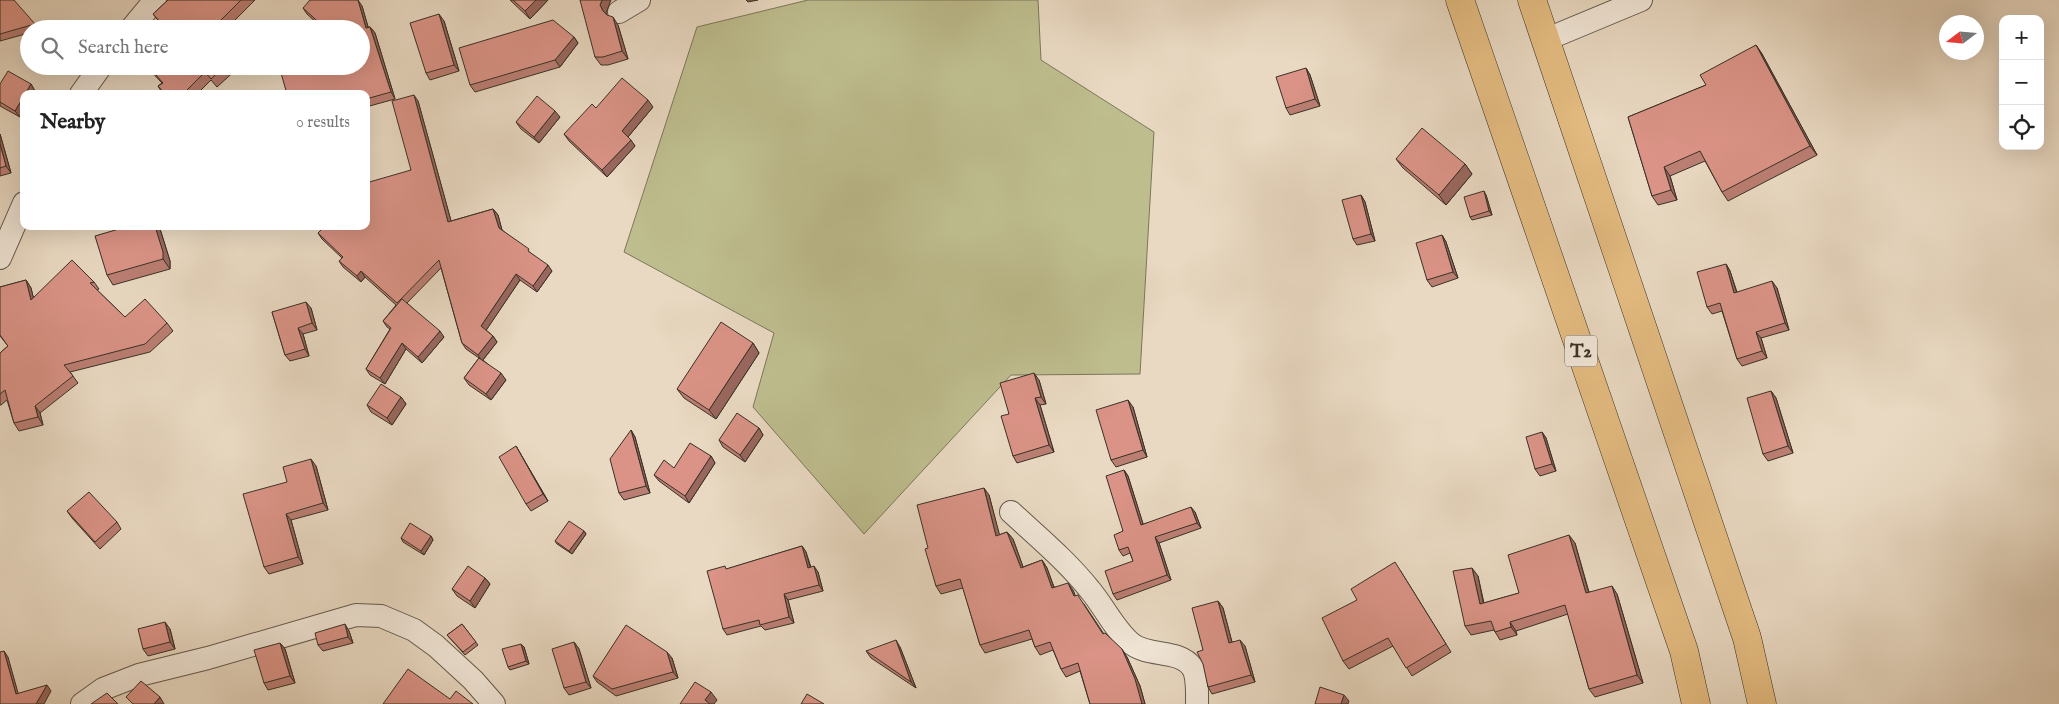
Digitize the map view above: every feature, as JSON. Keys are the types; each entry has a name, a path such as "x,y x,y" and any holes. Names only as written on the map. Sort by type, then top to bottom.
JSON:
{"highway":[{"name":"T2","path":"1460,0 1684,651 1696,704"},
{"path":"1532,0 1747,638 1762,704"}],"street":[{"path":"139,20 155,0"},
{"path":"619,12 639,0"},
{"path":"1545,40 1641,0"},
{"path":"84,90 95,75"},
{"path":"0,258 20,212"},
{"path":"1011,512 1061,558 1090,589 1131,643 1142,650 1171,655 1184,660 1193,668 1197,704"},
{"path":"82,704 103,689 139,675 208,658 356,615 381,616 414,630 473,680 494,704"}],"shaded area":[{"path":"808,0 1038,0 1041,60 1154,132 1140,374 1011,375 864,534 753,407 774,333 624,252 697,27"}],"building":[{"path":"0,0 14,0 32,20 20,20 20,28 0,34"},
{"path":"168,0 241,0 221,20 158,20 153,14"},
{"path":"310,0 358,0 364,20 316,20 303,8"},
{"path":"513,0 536,0 525,11"},
{"path":"580,0 602,0 600,5 603,11 613,17 622,51 603,57 595,57"},
{"path":"439,14 454,65 426,73 410,23"},
{"path":"553,20 574,37 555,60 470,85 459,48"},
{"path":"370,27 391,92 370,98 370,90 286,90 282,75 370,75"},
{"path":"1756,45 1810,146 1722,192 1700,151 1664,167 1671,190 1652,196 1628,117 1706,85 1700,75"},
{"path":"1306,68 1315,99 1286,108 1276,77"},
{"path":"8,71 31,84 27,90 20,90 20,103 15,111 0,102 0,84"},
{"path":"156,75 202,75 187,90 162,90 158,86 163,83"},
{"path":"622,78 648,100 622,131 631,140 602,170 564,134 592,104 596,108"},
{"path":"414,95 448,222 493,209 499,228 548,265 533,286 516,274 481,326 493,336 478,355 462,343 439,260 397,303 361,271 357,276 339,261 343,257 318,233 321,230 370,230 370,182 411,170 392,101"},
{"path":"537,96 555,111 534,137 516,122"},
{"path":"1422,128 1465,164 1439,195 1396,159"},
{"path":"0,144 6,166 0,168"},
{"path":"1484,191 1489,211 1470,217 1464,197"},
{"path":"1361,195 1371,234 1353,239 1342,200"},
{"path":"115,230 156,230 163,252 163,259 107,275 95,236"},
{"path":"1442,235 1453,272 1427,280 1416,243"},
{"path":"72,260 94,282 90,283 125,317 145,299 167,323 145,344 64,365 73,376 35,406 38,417 14,423 5,390 0,394 0,353 8,346 0,335 0,287 26,280 31,300"},
{"path":"1726,264 1734,293 1772,281 1785,323 1756,332 1762,351 1737,359 1720,303 1707,307 1697,272"},
{"path":"402,299 440,331 418,357 402,343 380,378 366,369 391,328 383,321"},
{"path":"306,302 312,323 298,328 305,349 285,355 272,312"},
{"path":"721,322 753,343 709,410 677,389"},
{"path":"479,358 501,373 486,394 464,378"},
{"path":"1034,373 1041,397 1035,398 1049,445 1013,456 1001,416 1009,414 1000,383"},
{"path":"381,384 401,397 387,418 367,405"},
{"path":"1771,391 1788,446 1763,454 1747,398"},
{"path":"1128,400 1143,450 1111,460 1096,410"},
{"path":"737,413 759,428 740,455 719,440"},
{"path":"631,430 646,486 619,493 610,459"},
{"path":"1542,432 1552,464 1535,469 1526,437"},
{"path":"690,443 711,456 685,496 654,475 664,460 674,468"},
{"path":"516,446 543,494 526,504 499,457"},
{"path":"311,459 323,503 286,514 298,557 264,567 243,494 287,482 283,467"},
{"path":"1124,470 1141,525 1191,507 1197,523 1155,537 1167,575 1113,594 1105,571 1133,561 1128,547 1119,550 1114,535 1123,531 1106,476"},
{"path":"984,488 996,536 1007,532 1021,568 1042,560 1052,588 1068,583 1074,596 1078,595 1103,634 1105,633 1122,649 1135,679 1142,704 1090,704 1078,663 1061,669 1050,642 1035,647 1029,630 980,645 960,579 936,586 925,549 928,548 917,505"},
{"path":"89,492 117,522 95,542 67,511"},
{"path":"569,521 584,531 569,551 555,541"},
{"path":"410,523 431,536 421,551 401,538"},
{"path":"1569,535 1586,593 1612,586 1637,675 1589,689 1565,605 1510,622 1511,627 1495,632 1491,621 1465,626 1453,571 1472,568 1480,604 1519,593 1508,555"},
{"path":"802,546 808,568 814,566 819,585 784,594 789,617 760,625 759,620 723,629 707,571 725,566 726,569"},
{"path":"1395,562 1446,644 1406,668 1388,638 1343,661 1322,618 1357,600 1351,589"},
{"path":"468,566 485,578 470,601 452,589"},
{"path":"1218,601 1229,643 1240,640 1251,675 1208,687 1203,664 1197,652 1203,650 1192,608"},
{"path":"165,622 170,642 143,649 138,629"},
{"path":"345,624 348,637 318,645 315,633"},
{"path":"462,624 476,642 463,652 447,635"},
{"path":"626,625 667,652 673,672 612,689 593,676"},
{"path":"896,640 911,682 866,651"},
{"path":"574,642 586,682 564,688 552,649"},
{"path":"280,643 290,676 264,683 254,650"},
{"path":"521,644 526,661 508,667 502,649"},
{"path":"4,651 16,694 47,685 36,704 0,704 0,652"},
{"path":"408,669 450,699 456,691 473,704 383,704"},
{"path":"141,681 160,697 154,704 133,704 126,697"},
{"path":"695,682 711,692 705,700 710,704 680,704"},
{"path":"1320,687 1344,695 1341,704 1315,704"},
{"path":"107,693 118,704 91,704"},
{"path":"807,694 824,704 801,704"}]}
